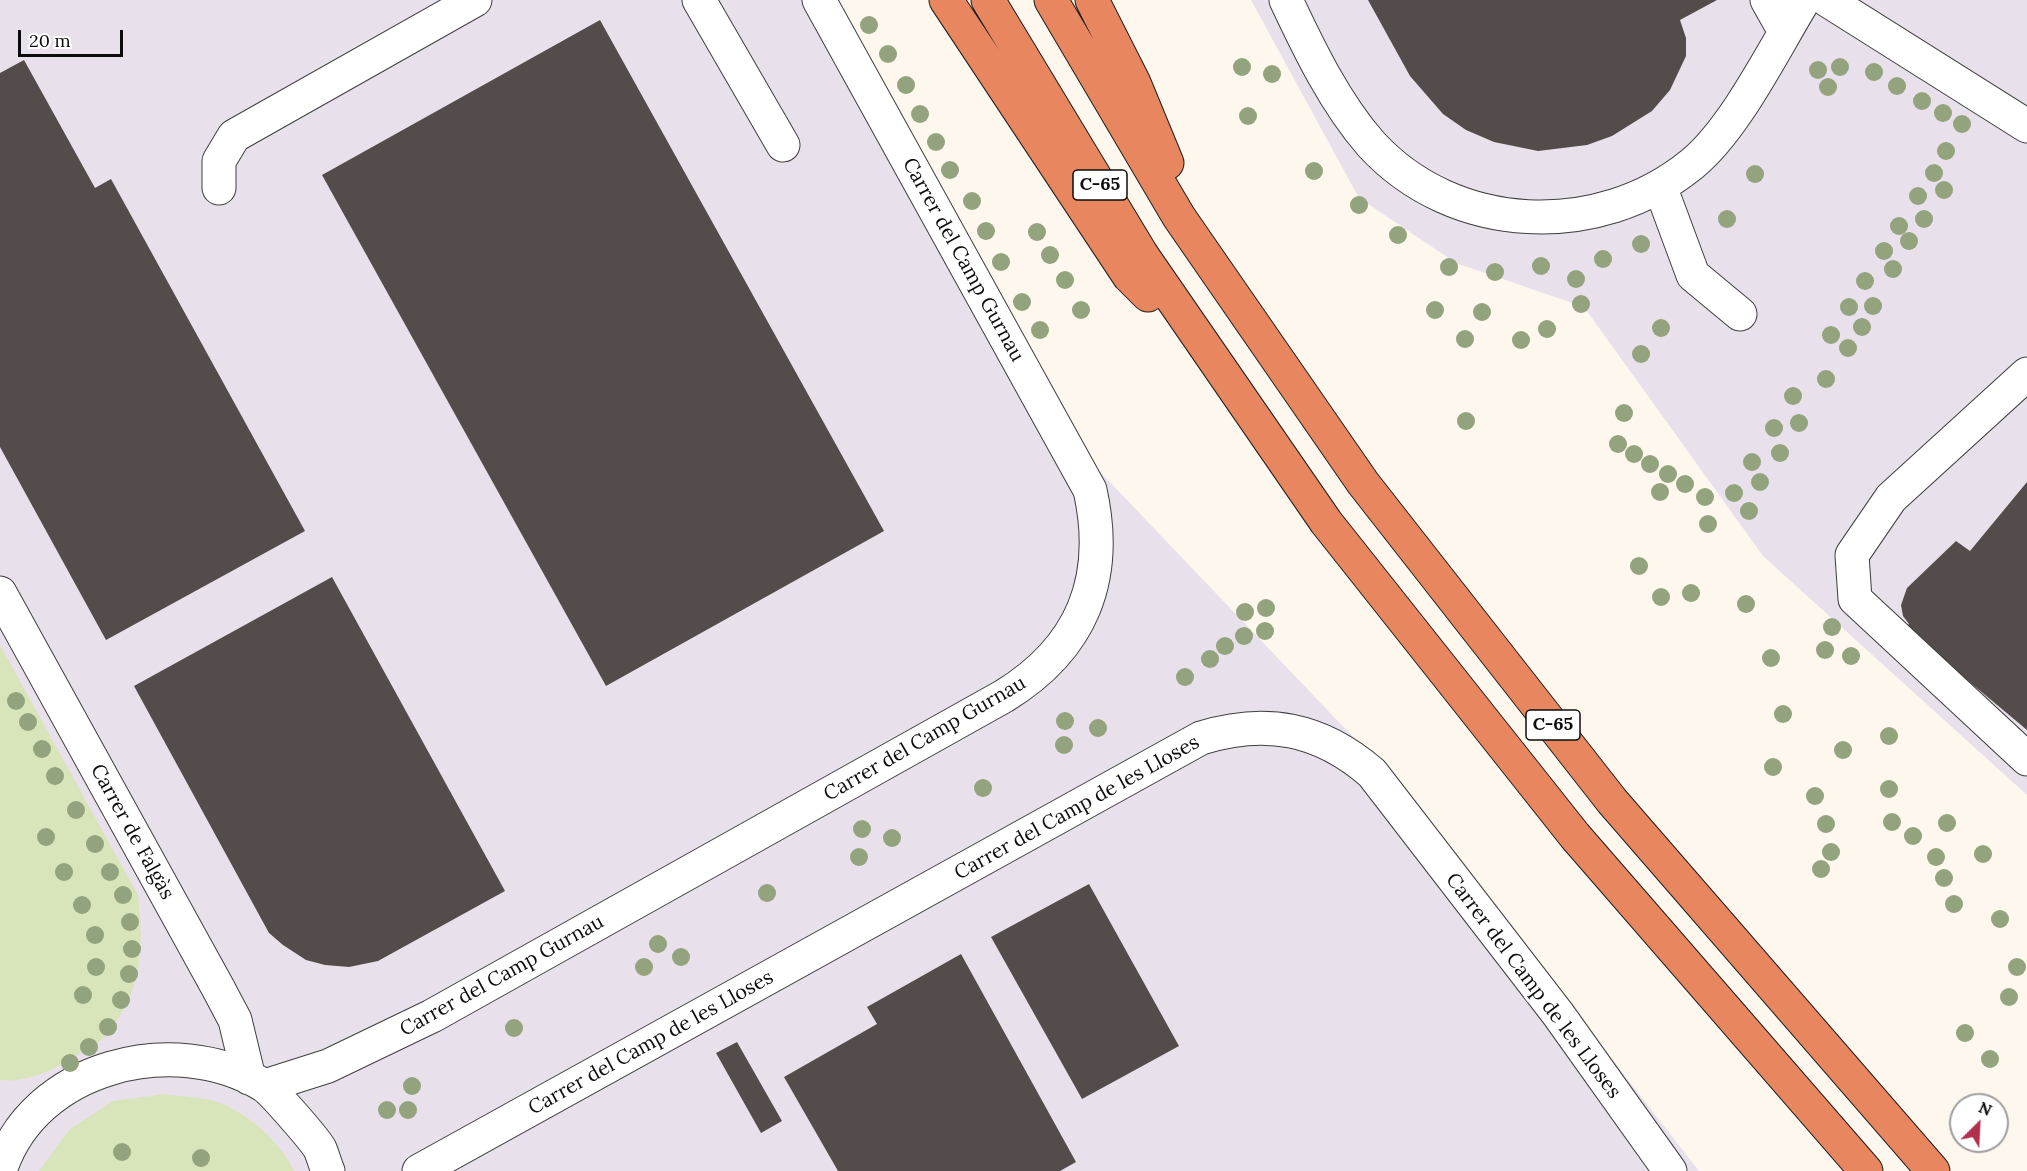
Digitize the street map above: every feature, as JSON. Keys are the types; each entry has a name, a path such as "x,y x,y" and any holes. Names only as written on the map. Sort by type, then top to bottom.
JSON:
{"highway":[{"path":"946,0 1129,276 1218,367"},
{"name":"C-65","path":"988,0 1142,255 1326,522 1575,836 1866,1171"},
{"name":"C-65","path":"1052,0 1179,217 1363,483 1612,801 1934,1171"},
{"path":"1092,0 1134,83 1205,254"}],"street":[{"path":"219,188 219,161 234,136 475,0"},
{"path":"699,0 783,145"},
{"name":"Carrer del Camp Gurnau","path":"257,1082 328,1066 432,1016 1004,696 1047,664 1065,644 1079,621 1089,596 1098,543 1090,490 819,0"},
{"path":"1286,0 1304,38 1348,113 1372,144 1402,170 1434,191 1471,207 1509,216 1548,218 1587,214 1625,203 1660,186 1693,163 1721,136 1804,0"},
{"path":"1767,0 1785,32"},
{"path":"1827,0 2027,126"},
{"path":"1660,186 1693,275 1740,314"},
{"path":"2027,374 1891,498 1852,555 1855,599 2027,759"},
{"name":"Carrer de Falgàs","path":"0,593 222,994 235,1020 257,1082"},
{"name":"Carrer del Camp de les Lloses","path":"418,1171 1201,738 1252,727 1281,728 1309,735 1346,752 1372,773 1558,1014 1670,1171"},
{"path":"0,1171 3,1161 27,1123 60,1092 108,1067 166,1058 223,1067 257,1082 320,1148 328,1171"}],"shaded area":[{"path":"0,0 828,0 1085,456 1397,783 1699,1171 0,1171"},
{"path":"1251,0 2027,0 2027,795 1763,556 1584,307 1456,263 1359,198"}],"green space":[{"path":"0,645 138,895 141,932 134,984 119,1018 104,1038 54,1069 18,1080 0,1080"},
{"path":"165,1094 214,1101 242,1114 273,1140 294,1171 39,1171 70,1129 113,1101"}],"building":[{"path":"1368,0 1717,0 1680,20 1686,38 1686,56 1670,90 1652,111 1612,136 1587,145 1538,151 1494,142 1466,130 1443,114 1410,76"},
{"path":"600,20 884,531 606,686 322,175"},
{"path":"24,60 95,188 111,179 305,531 106,640 0,447 0,73"},
{"path":"2027,482 2027,730 1905,628 1909,624 1903,616 1901,605 1907,588 1956,541 1970,551"},
{"path":"332,577 505,891 378,961 349,967 325,965 306,960 269,933 134,686"},
{"path":"1089,884 1179,1046 1082,1099 991,937"},
{"path":"961,954 1076,1162 1060,1171 838,1171 784,1077 877,1024 867,1007"},
{"path":"737,1042 782,1121 761,1133 716,1053"}]}
